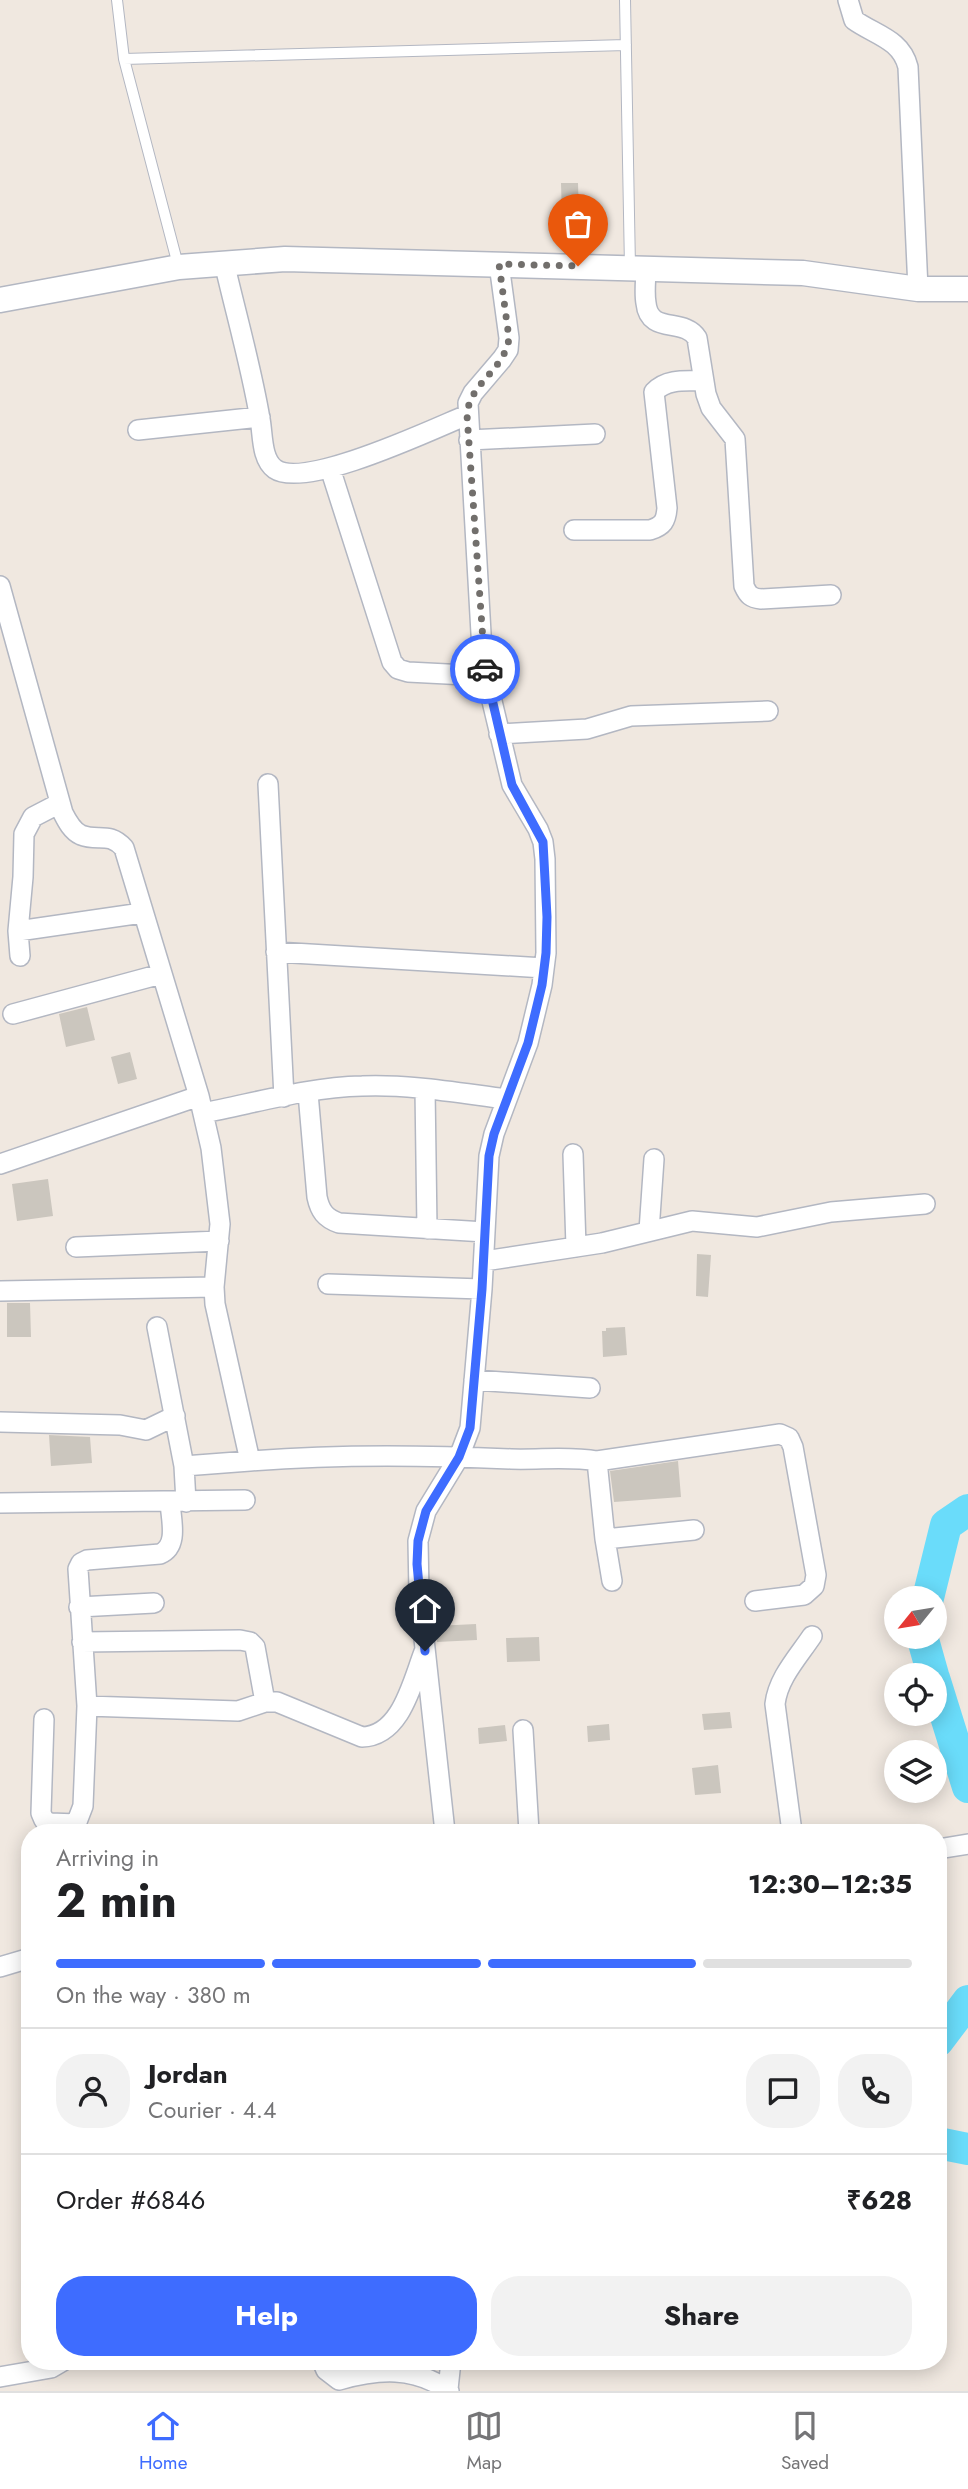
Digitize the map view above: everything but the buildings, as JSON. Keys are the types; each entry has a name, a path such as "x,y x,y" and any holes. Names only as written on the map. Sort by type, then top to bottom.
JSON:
{"street":[{"path":"848,0 854,20 898,45 906,58 918,289"},
{"path":"0,300 178,267 285,259 803,274 918,289 968,289"},
{"path":"224,262 260,417 266,458 272,467 284,473 330,468 360,459 467,415"},
{"path":"444,1824 417,1574 418,1541 426,1511 459,1457 470,1428 484,1261 489,1156 494,1134 528,1043 544,968 547,917 543,842 512,785 482,650 467,415 468,403 473,393 508,350 509,338 499,264"},
{"path":"638,268 649,315 654,322 688,328 694,332 711,408 735,439 744,586 747,593 752,598 761,599 831,595"},
{"path":"574,530 650,530 660,527 666,520 667,508 654,392 669,382 704,381"},
{"path":"138,430 260,417"},
{"path":"469,440 595,434"},
{"path":"330,468 392,662 398,669 408,671 486,676"},
{"path":"0,586 62,813 72,828 82,836 108,837 117,840 124,848 201,1104 211,1148 220,1224 214,1287 218,1319 250,1461"},
{"path":"499,734 587,729 631,716 768,711"},
{"path":"268,784 284,1097"},
{"path":"20,956 18,931 24,834 33,817 60,803"},
{"path":"18,931 142,913"},
{"path":"276,952 544,968"},
{"path":"13,1014 161,974"},
{"path":"0,1164 201,1104 284,1097 359,1086 392,1086 507,1099"},
{"path":"425,1089 427,1229"},
{"path":"307,1093 317,1197 327,1219 339,1223 485,1232"},
{"path":"573,1154 576,1247"},
{"path":"649,1231 654,1159"},
{"path":"484,1261 576,1247 692,1221 757,1227 831,1212 925,1204"},
{"path":"76,1247 219,1241"},
{"path":"328,1284 482,1289"},
{"path":"0,1291 214,1287"},
{"path":"76,1824 83,1806 87,1706 78,1569 81,1563 87,1560 160,1554 169,1550 173,1544 184,1466 157,1327"},
{"path":"474,1380 590,1388"},
{"path":"0,1422 120,1424 146,1430 175,1416"},
{"path":"184,1466 316,1456 544,1460 579,1458 597,1461 780,1434 789,1438 793,1447 816,1575 814,1586 804,1595 755,1601"},
{"path":"597,1461 612,1581"},
{"path":"0,1503 246,1500"},
{"path":"605,1539 694,1530"},
{"path":"79,1607 154,1603"},
{"path":"791,1824 775,1704 782,1681 812,1636"},
{"path":"82,1642 250,1642 255,1647 265,1702"},
{"path":"87,1706 238,1711 265,1702 277,1702 362,1737 373,1737 386,1731 396,1719 425,1651"},
{"path":"44,1719 41,1813 44,1820 55,1824"},
{"path":"523,1730 529,1824"},
{"path":"947,1848 968,1844"},
{"path":"0,1967 21,1961"},
{"path":"0,2376 38,2370"},
{"path":"326,2370 339,2379 370,2372 397,2372 426,2379 449,2390 450,2370"}],"lane":[{"path":"117,0 124,59 178,267"},
{"path":"625,0 638,268"},
{"path":"124,59 626,45"}],"waterway":[{"path":"931,1586 946,1525 968,1510"},
{"path":"926,1649 930,1663"},
{"path":"947,1720 968,1787"},
{"path":"947,2029 968,2001"},
{"path":"947,2145 968,2149"}],"way so far":[{"path":"485,669 467,415 468,403 473,393 508,350 509,338 499,264 578,266"}],"route":[{"path":"425,1651 417,1564 418,1541 426,1511 459,1457 470,1428 482,1289 489,1156 494,1134 528,1043 542,985 546,953 547,897 543,842 512,785 485,669"}]}
